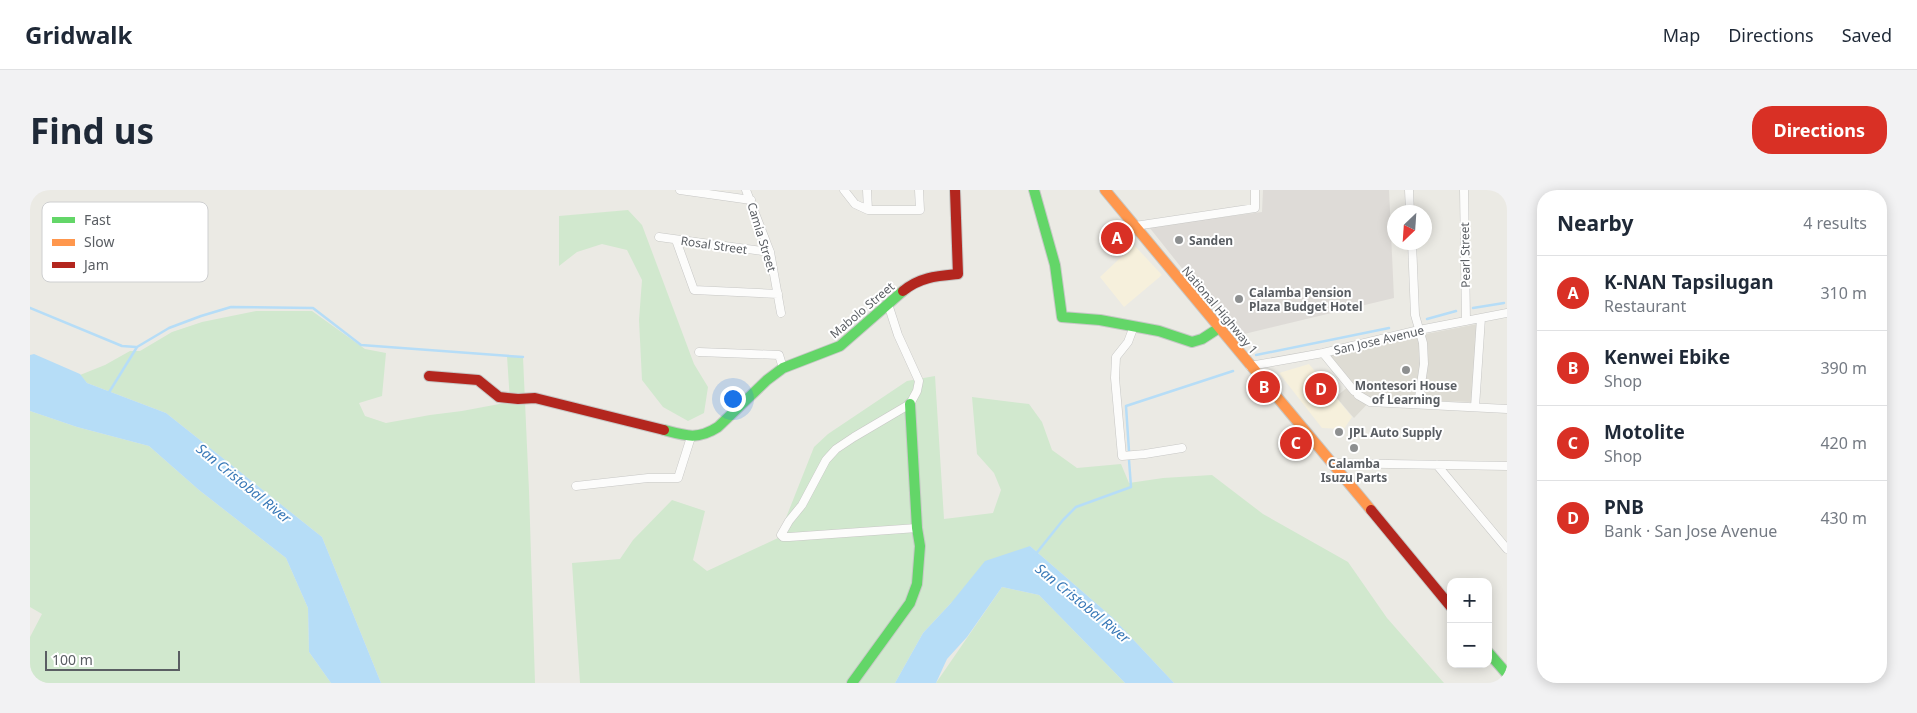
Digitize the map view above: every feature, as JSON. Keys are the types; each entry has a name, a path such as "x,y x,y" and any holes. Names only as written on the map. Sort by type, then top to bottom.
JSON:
{"main road":[{"name":"Mabolo Street","path":"691,437 709,433 718,427 767,380 783,368 840,346 912,284 927,277 958,274 956,190"},
{"path":"1034,190 1055,266 1062,317 1100,320 1159,330 1192,342 1202,339 1219,328"},
{"name":"National Highway 1","path":"1105,190 1447,601"},
{"path":"429,376 478,380 499,397 534,398 691,437"},
{"path":"852,683 910,603 917,584 920,546 917,528 910,404"},
{"path":"1492,656 1506,672"}],"street":[{"path":"680,190 751,200"},
{"name":"Camia Street","path":"746,190 770,252 781,313"},
{"path":"844,190 855,204 868,210 920,210 919,190"},
{"path":"867,190 868,210"},
{"path":"1135,226 1255,208 1255,190"},
{"path":"1409,190 1410,205"},
{"name":"Pearl Street","path":"1464,190 1466,321"},
{"name":"Rosal Street","path":"659,237 770,252"},
{"path":"676,240 694,290 778,294"},
{"path":"1412,250 1415,315 1423,343 1424,364 1418,404"},
{"path":"888,304 898,335 919,381 917,391 910,404 836,449 826,460 802,505 781,535 787,537 917,528"},
{"name":"San Jose Avenue","path":"1250,366 1323,353 1419,330 1507,313"},
{"path":"1475,407 1481,318"},
{"path":"1134,326 1128,342 1116,357 1115,378 1122,456 1182,448"},
{"path":"699,352 779,355 783,368"},
{"path":"1323,353 1356,393 1370,402 1507,409"},
{"path":"576,486 648,478 678,478 691,437"},
{"path":"1331,463 1507,466"},
{"path":"1437,465 1507,549"}],"shaded area":[{"path":"1263,190 1389,190 1387,250 1392,250 1394,298 1236,336 1149,227 1262,212"},
{"path":"1134,245 1162,275 1124,307 1100,277"},
{"name":"Montesori House of Learning","path":"1477,324 1472,402 1372,399 1354,418 1336,397 1350,385 1327,356 1329,353"},
{"path":"1309,364 1352,417 1344,429 1322,428 1279,373"}],"green space":[{"path":"628,210 642,225 694,364 708,387 704,413 688,421 663,407 642,380 639,320 642,280 627,250 602,244 577,252 559,266 559,216"},
{"path":"256,311 312,311 365,349 386,353 382,396 359,403 365,416 386,423 510,402 507,356 523,357 535,683 381,683 322,537 166,413 87,383 80,375 105,365 130,351 140,351 172,332 202,322"},
{"path":"935,376 944,519 993,513 1001,490 994,473 977,454 972,397 1029,404 1042,422 1052,450 1077,468 1121,464 1129,483 1163,478 1212,475 1263,514 1348,562 1387,618 1444,683 1174,683 1113,618 1030,546 951,603 923,633 895,683 580,683 572,563 620,559 633,540 672,500 705,511 693,560 707,571 778,538 814,447 828,434 907,381"},
{"path":"30,411 77,427 149,446 199,490 286,558 308,608 309,652 331,683 30,683 30,637 42,614 30,607"},
{"path":"1002,587 1039,595 1125,683 936,683"}],"water":[{"name":"San Cristobal River","path":"34,354 80,374 87,383 166,413 322,537 381,683 331,683 309,652 308,608 286,558 199,490 149,446 77,427 30,411 30,355"},
{"name":"San Cristobal River","path":"1030,546 1113,618 1174,683 1125,683 1039,595 1002,587 967,637 947,659 936,683 895,683 923,633 951,603 985,561"}],"waterway":[{"path":"1473,308 1504,303"},
{"path":"108,394 137,347 169,328 231,307 313,308 361,345 523,357"},
{"path":"30,308 122,346 136,347"},
{"path":"1427,319 1456,311"},
{"path":"1256,355 1389,328"},
{"path":"1129,451 1126,406 1233,371"},
{"path":"1035,555 1076,507 1131,487 1129,460"}],"traffic: fast":[{"path":"1034,190 1055,265 1062,317 1100,320 1159,331 1192,342 1202,339 1219,328"},
{"path":"664,430 692,436 704,434 718,427 767,380 783,368 840,346 903,291"},
{"path":"852,683 910,603 917,584 920,546 917,528 910,404"},
{"path":"1492,657 1507,674"}],"traffic: slow":[{"path":"1105,190 1371,510"}],"traffic: jam":[{"path":"903,291 922,280 958,274 955,190"},
{"path":"429,376 478,380 499,397 535,398 664,430"},
{"path":"1371,510 1447,602"}],"place":[{"name":"K-NAN Tapsilugan","path":"1117,238"},
{"name":"Sanden","path":"1179,240"},
{"name":"Calamba Pension Plaza Budget Hotel","path":"1239,299"},
{"name":"Montesori House of Learning","path":"1406,370"},
{"name":"Kenwei Ebike","path":"1264,387"},
{"name":"PNB","path":"1321,389"},
{"name":"JPL Auto Supply","path":"1339,432"},
{"name":"Motolite","path":"1296,443"},
{"name":"Calamba Isuzu Parts","path":"1354,448"}]}
